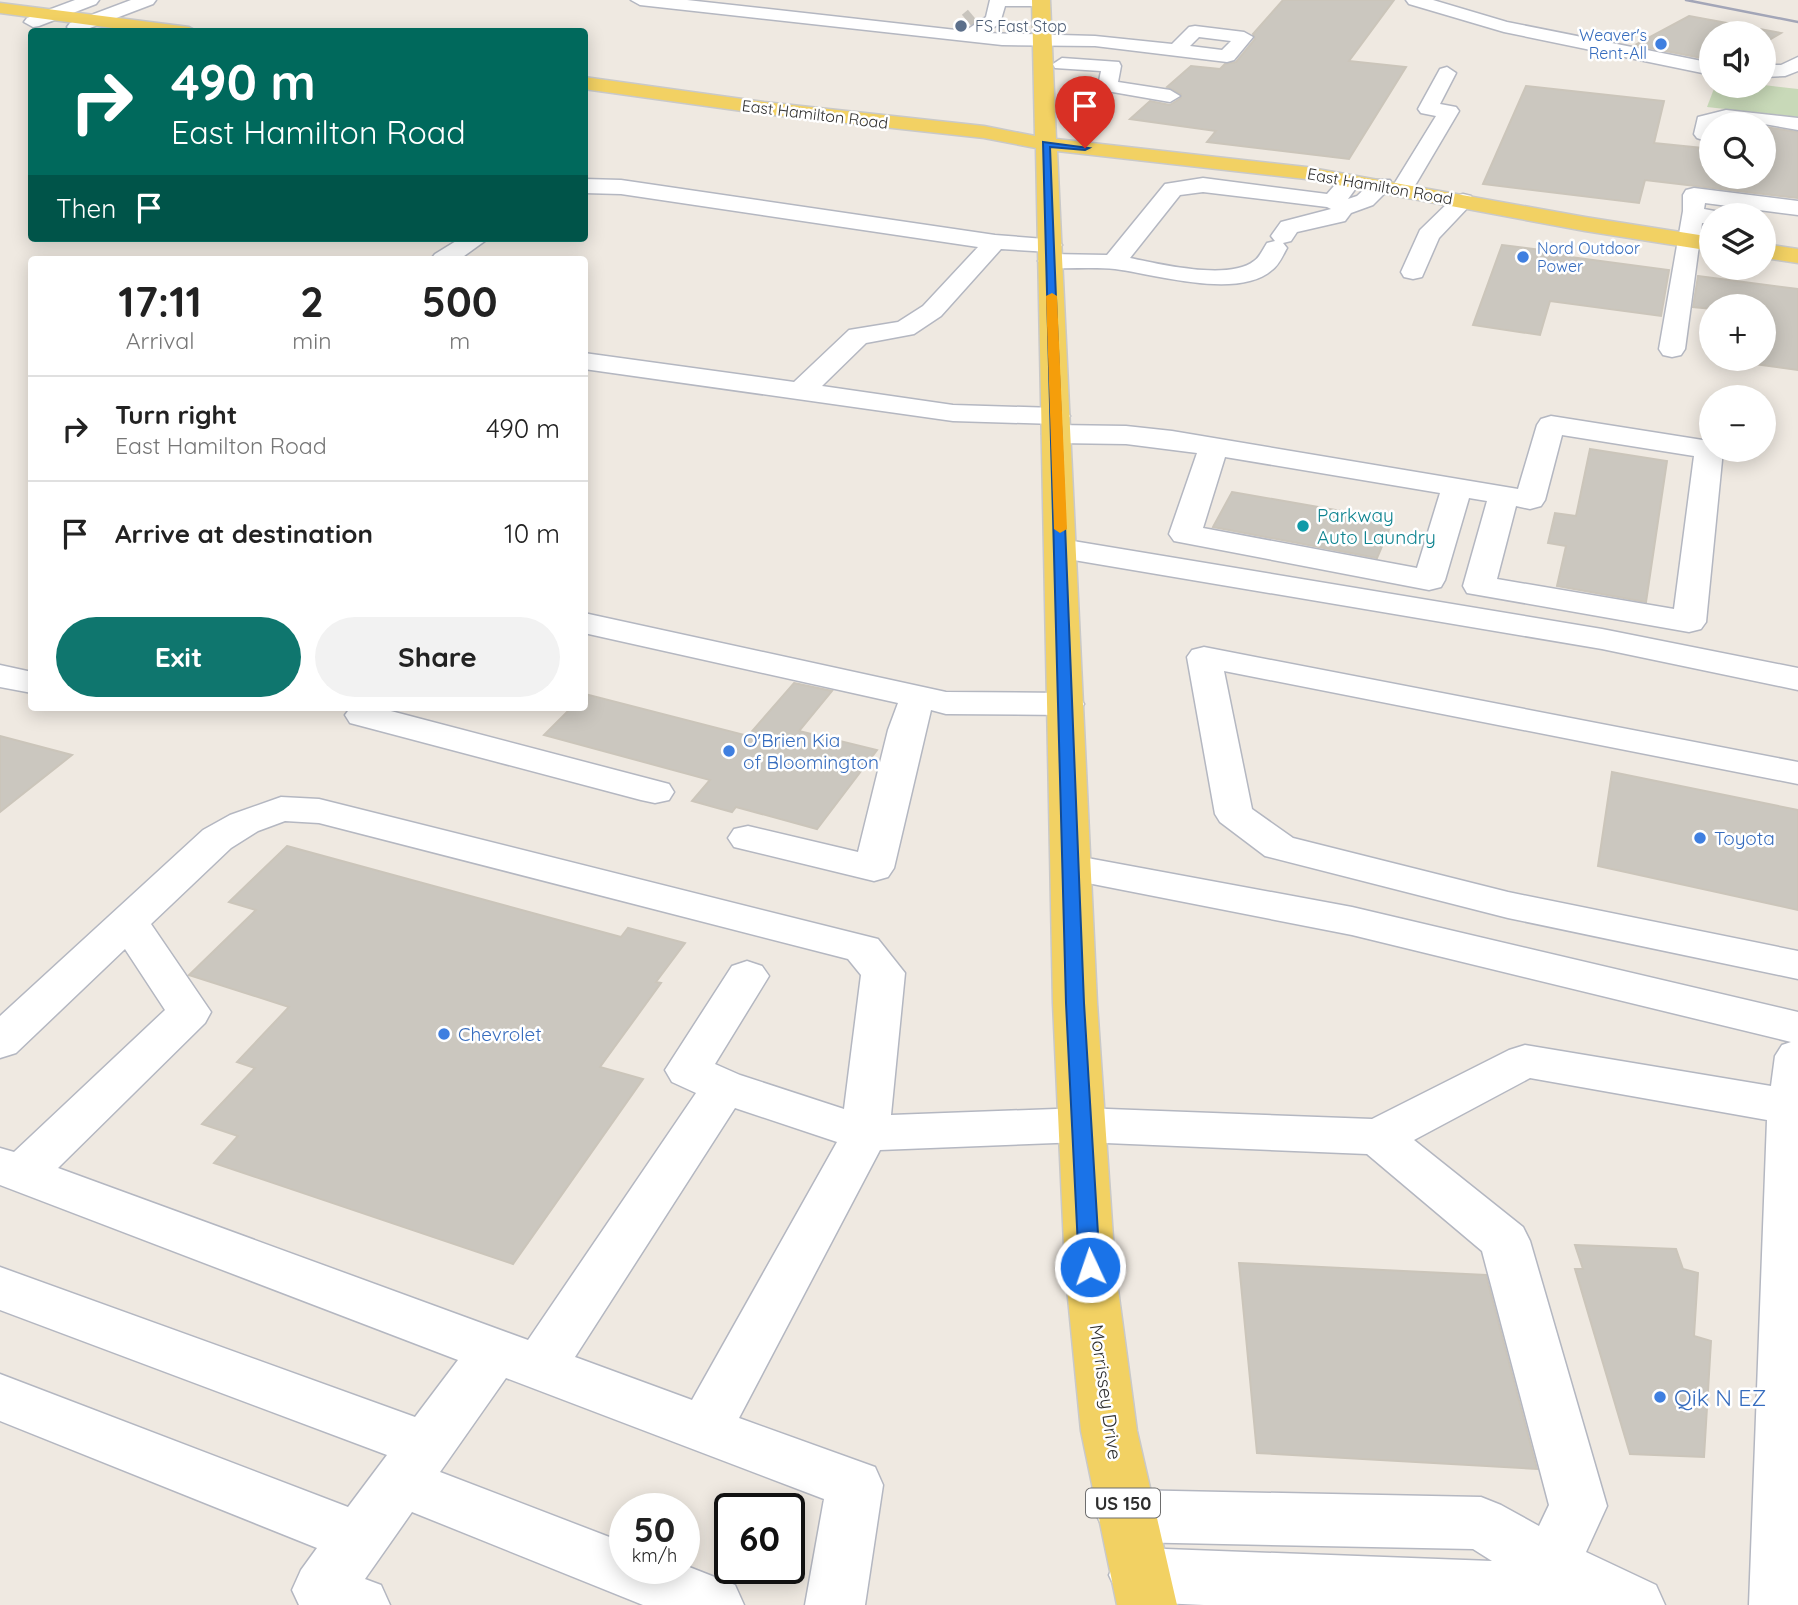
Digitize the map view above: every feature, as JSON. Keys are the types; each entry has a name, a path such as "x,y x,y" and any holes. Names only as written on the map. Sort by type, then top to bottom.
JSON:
{"main road":[{"name":"Morrissey Drive","path":"1041,1 1071,868 1090,1267 1100,1371 1126,1516 1143,1590"},
{"path":"0,8 55,14 103,26"},
{"path":"0,18 76,27 132,28"},
{"name":"East Hamilton Road","path":"588,84 764,108 984,132 1046,144"},
{"name":"East Hamilton Road","path":"588,95 787,122 993,143 1046,144 1238,164 1351,180 1699,242"},
{"path":"1776,253 1798,256"}],"street":[{"path":"33,22 90,0"},
{"path":"103,26 147,0"},
{"path":"640,0 824,20 970,27 1042,41 1095,41 1176,50"},
{"path":"1415,0 1504,27 1699,66"},
{"path":"970,27 979,13 996,11 998,1 1041,1"},
{"path":"1043,63 1112,66 1108,86 1170,96"},
{"path":"1776,70 1784,70 1798,63"},
{"path":"1114,262 1173,189 1203,185 1360,205 1392,187 1449,111 1428,109 1447,73"},
{"path":"1776,122 1798,124"},
{"path":"588,186 621,187 995,242 1196,276 1238,275 1262,268 1289,227 1337,216 1338,204 1351,180"},
{"path":"1699,208 1694,195 1719,203"},
{"path":"1413,272 1429,235 1463,201"},
{"path":"1776,208 1798,208"},
{"path":"1776,225 1798,228"},
{"path":"448,256 471,242"},
{"path":"800,392 858,336 905,329 932,311 995,242"},
{"path":"1672,349 1699,246"},
{"path":"588,362 953,413 1214,446 1504,495 1530,500 1552,425 1709,450 1689,622 1479,586 1504,495"},
{"path":"1214,446 1185,534 1429,580 1457,487"},
{"path":"1061,549 1602,639 1797,678"},
{"path":"588,624 946,703 1066,704"},
{"path":"1798,773 1204,657 1234,814 1279,847 1508,905 1798,965"},
{"path":"0,676 28,682"},
{"path":"748,838 874,868 906,730 918,696"},
{"path":"367,711 363,715 655,792"},
{"path":"0,1042 217,839 244,822 281,809 319,811 863,949 883,973 864,1133 705,1429"},
{"path":"1071,868 1352,921 1798,1028"},
{"path":"128,922 189,1012 11,1170 855,1485 835,1605"},
{"path":"747,976 688,1070 724,1087 864,1133 1082,1125 1378,1137 1525,1061 1796,1090 1779,1605"},
{"path":"360,1605 322,1590 412,1463 518,1359 724,1087"},
{"path":"1378,1137 1505,1241 1578,1506 1550,1585"},
{"path":"0,1289 412,1463 714,1605"},
{"path":"0,1397 359,1538"},
{"path":"1126,1516 1481,1523 1550,1585"},
{"path":"1143,1590 1492,1589 1550,1585 1636,1605"}],"green space":[{"path":"1776,86 1798,89 1798,117 1776,115 1776,112 1707,107 1710,98 1776,98"}],"building":[{"path":"1283,0 1394,0 1349,61 1406,67 1349,159 1207,142 1216,131 1130,119 1150,101 1170,105 1181,98 1181,94 1167,87 1191,66 1220,69 1225,64 1236,62 1255,39 1253,34"},
{"path":"1689,16 1716,21 1699,21 1699,57 1635,45"},
{"path":"1526,86 1664,101 1654,143 1699,148 1699,186 1645,180 1639,203 1483,184"},
{"path":"1776,129 1798,132 1798,198 1722,189 1776,189"},
{"path":"1502,245 1669,270 1661,316 1550,301 1540,335 1473,325"},
{"path":"1698,276 1699,280 1729,280 1798,289 1798,370 1776,367 1776,294 1699,294 1699,308 1693,307"},
{"path":"1590,449 1667,461 1646,602 1557,586 1566,546 1548,543 1555,513 1576,516"},
{"name":"Parkway Auto Laundry","path":"1232,492 1393,520 1377,558 1213,527"},
{"path":"794,683 832,691 799,731 877,750 817,829 736,807 732,812 692,801 710,780 544,735 568,711 588,711 588,695 748,736"},
{"path":"0,736 72,755 0,812"},
{"name":"Toyota","path":"1612,772 1798,810 1798,910 1598,866"},
{"name":"Chevrolet","path":"287,846 621,937 628,928 685,943 656,982 661,983 600,1067 643,1079 513,1264 214,1163 238,1136 202,1124 255,1068 237,1062 289,1007 189,975 256,910 229,902"},
{"name":"Qik N EZ","path":"1575,1245 1676,1249 1683,1269 1698,1273 1694,1336 1711,1341 1704,1457 1630,1454 1575,1269 1583,1269"},
{"path":"1239,1263 1486,1275 1537,1469 1257,1453"}],"tunnel":[{"path":"968,22 974,17"}],"railway":[{"path":"1686,0 1798,22"}],"slow traffic":[{"path":"1052,296 1060,529"}],"place":[{"name":"FS Fast Stop","path":"961,26"},
{"name":"Weaver's Rent-All","path":"1661,44"},
{"name":"Nord Outdoor Power","path":"1523,257"},
{"name":"Parkway Auto Laundry","path":"1303,526"},
{"name":"O'Brien Kia of Bloomington","path":"729,751"},
{"name":"Toyota","path":"1700,838"},
{"name":"Chevrolet","path":"444,1034"},
{"name":"Qik N EZ","path":"1660,1397"}],"route":[{"path":"1085,148 1046,144 1075,1003 1090,1267"}]}
